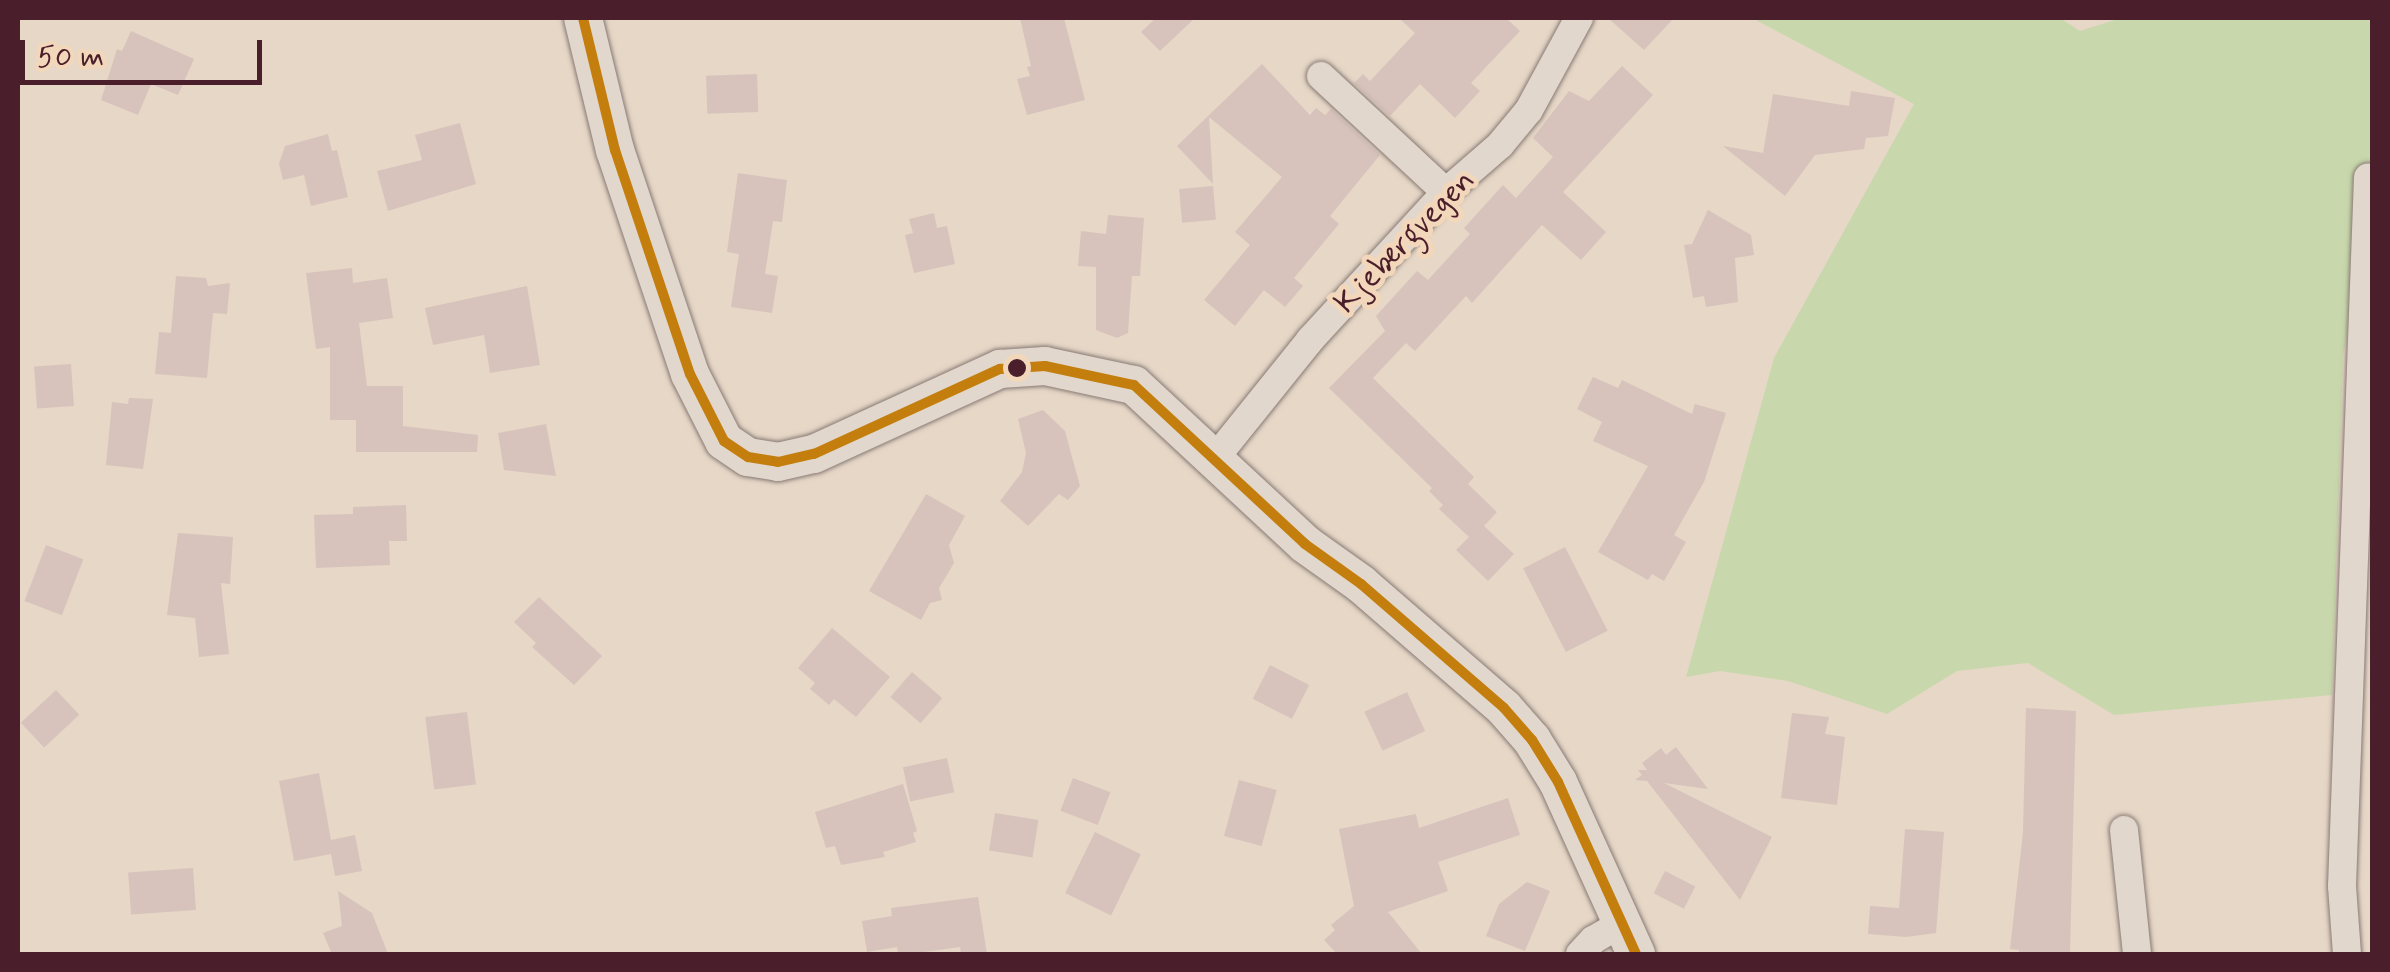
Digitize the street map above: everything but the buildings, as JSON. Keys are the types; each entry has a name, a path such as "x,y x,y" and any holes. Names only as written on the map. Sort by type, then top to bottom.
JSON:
{"street":[{"path":"582,18 615,150 690,374 712,421 736,451 778,462 814,454 1000,369 1045,366 1134,385 1216,457 1305,544 1361,584 1477,683 1523,730 1581,824 1629,939 1593,940 1580,954"},
{"name":"Kjebergvegen","path":"1216,457 1310,340 1446,192 1500,146 1529,110 1578,18"},
{"path":"1320,76 1446,192"},
{"path":"2348,954 2342,886 2362,440 2368,177"},
{"path":"2124,830 2137,954"}],"green space":[{"path":"1752,18 2060,18 2080,31 2121,18 2372,18 2372,201 2343,356 2332,695 2114,715 2028,663 1957,671 1887,714 1788,681 1720,671 1686,677 1774,358 1914,104"}],"transit line":[{"path":"583,18 615,150 690,374 724,441 748,457 778,462 814,454 1000,369 1045,366 1134,385 1305,544 1361,584 1504,708 1532,740 1558,782 1636,954"}]}
